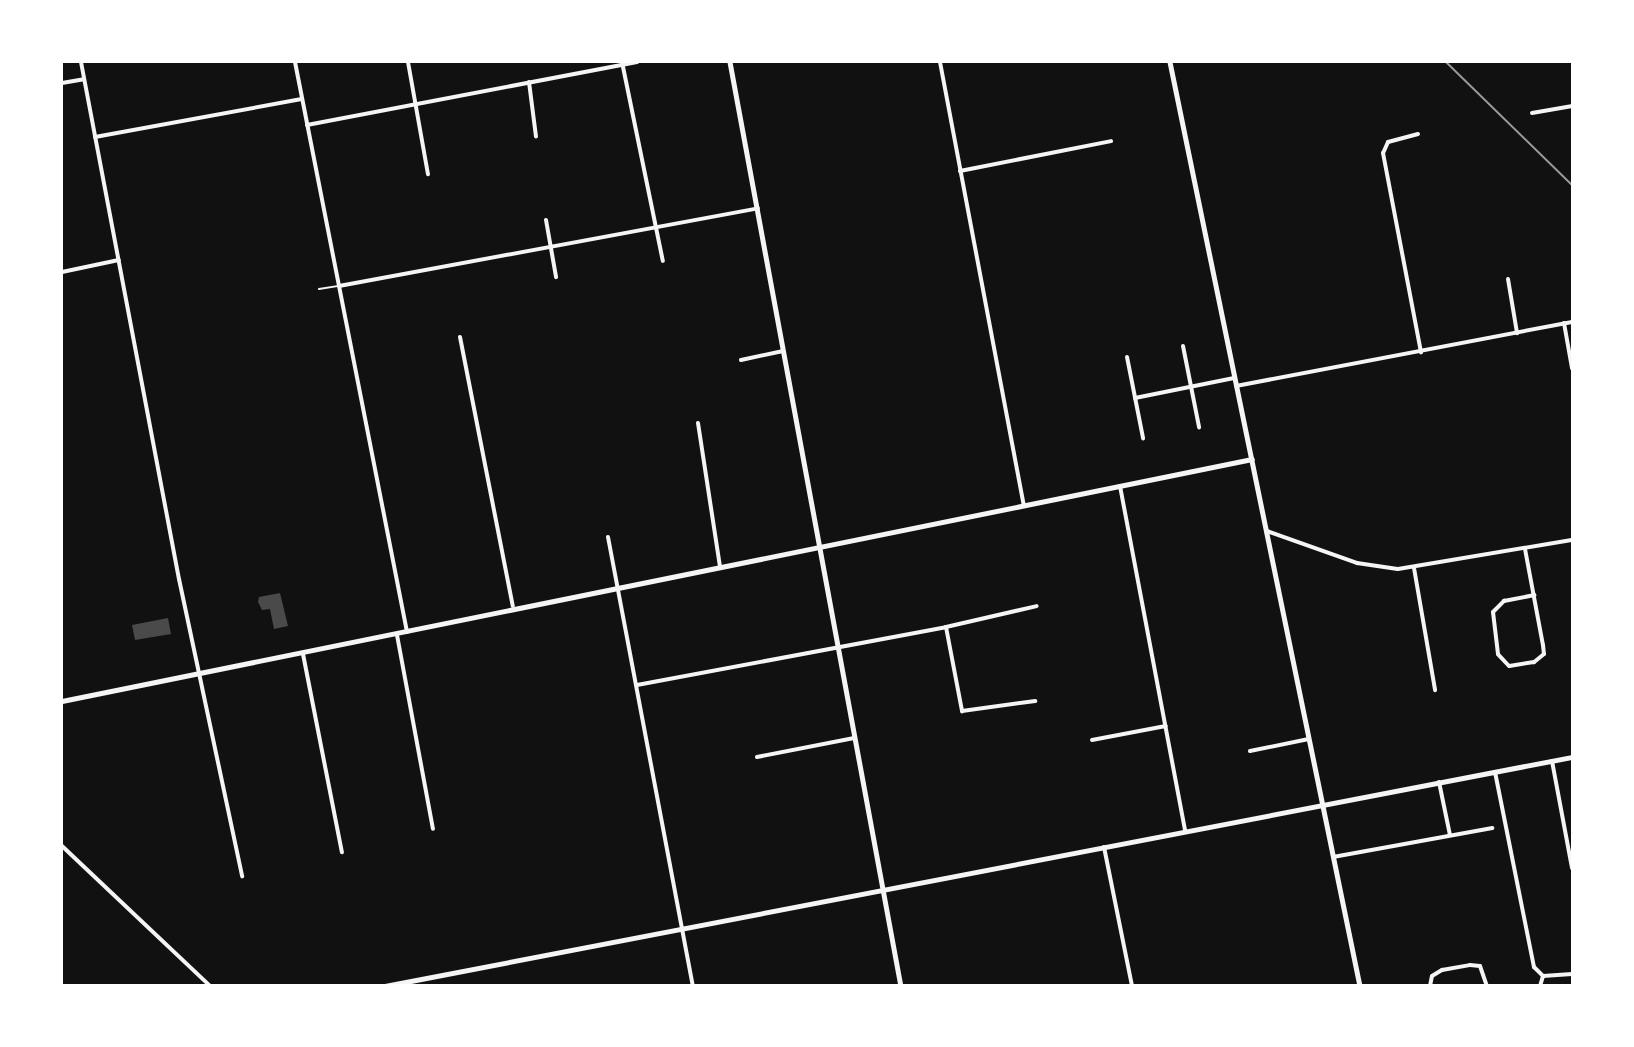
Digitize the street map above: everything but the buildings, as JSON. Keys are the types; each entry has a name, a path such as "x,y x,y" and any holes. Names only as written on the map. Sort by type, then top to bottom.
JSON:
{"street":[{"path":"81,62 183,601 196,666 201,674 242,876"},
{"path":"296,62 407,632"},
{"path":"408,62 428,174"},
{"path":"307,125 622,63 637,62"},
{"path":"730,62 901,986"},
{"path":"940,62 1023,503"},
{"path":"1170,62 1360,986"},
{"path":"622,63 663,261"},
{"path":"62,83 84,79"},
{"path":"529,82 536,136"},
{"path":"95,137 302,99"},
{"path":"1532,113 1572,106"},
{"path":"1418,135 1388,142 1383,153 1421,352"},
{"path":"960,171 1111,141"},
{"path":"339,286 551,249 758,208"},
{"path":"546,220 556,277"},
{"path":"62,272 119,260"},
{"path":"1508,279 1517,333"},
{"path":"1236,386 1572,322"},
{"path":"1564,323 1572,368"},
{"path":"460,337 513,606"},
{"path":"1184,346 1199,427"},
{"path":"741,360 783,351"},
{"path":"1127,357 1143,438"},
{"path":"1135,398 1234,378"},
{"path":"698,423 720,567"},
{"path":"62,701 303,654 513,606 821,547 1023,503 1252,459"},
{"path":"1120,485 1185,830"},
{"path":"1267,531 1357,564 1379,568 1414,568 1572,540"},
{"path":"608,537 693,986"},
{"path":"1525,549 1534,595 1543,645 1541,657 1521,665 1503,662 1492,620 1497,605 1534,595"},
{"path":"1414,568 1435,690"},
{"path":"637,685 946,627 1037,606"},
{"path":"946,627 962,711 1035,701"},
{"path":"397,634 433,829"},
{"path":"303,654 342,852"},
{"path":"1092,740 1166,726"},
{"path":"757,757 854,738"},
{"path":"1250,751 1309,739"},
{"path":"385,986 1572,757"},
{"path":"1552,761 1572,868"},
{"path":"1495,772 1534,967 1544,976 1572,974"},
{"path":"1439,782 1449,835"},
{"path":"1333,857 1492,828"},
{"path":"62,846 210,986"},
{"path":"1104,847 1132,986"},
{"path":"1430,986 1432,976 1450,968 1480,966 1487,986"},
{"path":"1540,986 1544,976"}],"lane":[{"path":"319,290 339,286"}],"railway":[{"path":"1446,62 1572,185"}]}
